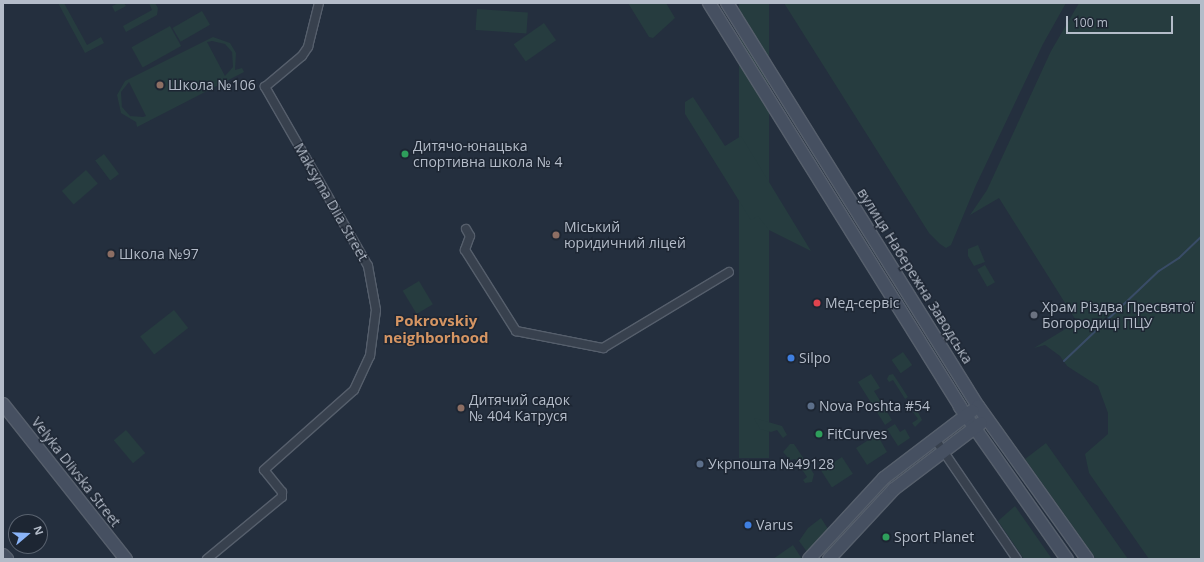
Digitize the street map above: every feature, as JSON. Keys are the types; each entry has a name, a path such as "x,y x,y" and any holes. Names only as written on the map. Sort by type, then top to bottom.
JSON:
{"main road":[{"path":"709,3 966,416 1067,559"},
{"name":"вулиця Набережна Заводська","path":"727,3 978,406 1087,559"},
{"path":"757,80 770,72"},
{"name":"Velyka Diivska Street","path":"3,404 126,559"},
{"path":"809,559 884,478 978,406"},
{"path":"828,559 894,489 987,419"},
{"path":"3,555 7,559"}],"street":[{"name":"Maksyma Diia Street","path":"207,559 282,497 282,492 264,470 354,390 370,356 376,310 368,266 265,87 285,72 308,47 319,3"},
{"path":"466,229 470,236 464,250 516,331 603,348 730,272"},
{"path":"935,439 1017,559"}],"green space":[{"path":"58,3 64,3 87,45 101,37 104,43 85,53"},
{"path":"119,3 124,3 126,6 115,12 112,6"},
{"path":"149,3 155,3 158,8 157,15 126,32 123,26 152,10"},
{"path":"628,3 666,3 675,18 653,38 649,37"},
{"path":"739,3 769,3 769,458 739,458"},
{"path":"784,3 1066,3 1043,44 976,185 951,245 946,248 929,233"},
{"path":"1079,3 1201,3 1201,559 1149,559 1089,473 1085,454 1108,434 1108,413 1098,386 1067,366 1060,356 1045,345 1034,348 1077,322 999,198 970,215 987,190 1051,51"},
{"path":"477,9 528,13 526,34 476,30"},
{"path":"202,11 210,25 181,42 173,28"},
{"path":"544,23 556,40 526,61 514,44"},
{"path":"170,26 181,46 143,67 132,47"},
{"path":"213,37 230,43 236,53 235,70 242,68 244,72 137,127 136,122 121,113 117,95 125,81","holes":["212,41 225,44 232,52 233,67 225,76 207,42","129,82 146,116 130,116 122,107 121,92"]},
{"path":"693,97 725,146 741,136 811,251 769,230 758,216 751,220 685,114 685,102"},
{"path":"104,154 119,174 110,181 95,161"},
{"path":"86,170 98,184 74,205 62,191"},
{"path":"978,245 985,262 974,266 968,256 968,249"},
{"path":"985,265 995,282 987,287 977,270"},
{"path":"419,281 433,304 417,314 403,291"},
{"path":"174,310 188,328 154,355 140,336"},
{"path":"903,352 912,365 901,373 892,360"},
{"path":"871,374 880,388 874,391 892,420 885,425 858,382"},
{"path":"893,374 908,397 905,399 893,380 889,382 887,379 889,375"},
{"path":"917,410 922,420 915,427 912,423 918,419 913,412"},
{"path":"754,418 782,426 787,435 783,438 777,430 771,432 760,429"},
{"path":"895,424 900,432 905,429 910,438 898,446 887,429"},
{"path":"126,430 145,453 133,463 114,440"},
{"path":"873,437 879,438 887,452 867,465 856,448"},
{"path":"1046,443 1128,559 1096,559 1025,459"},
{"path":"790,444 794,444 814,474 812,482 805,483 803,480 807,477 795,459 790,460 783,452"},
{"path":"842,457 853,474 832,487 821,471"},
{"path":"1015,506 1052,559 1024,559 998,521"},
{"path":"821,518 828,529 807,552 799,541 808,528"},
{"path":"793,545 802,559 773,559"}],"waterway":[{"path":"1064,361 1159,271 1179,258 1201,237"}],"place":[{"name":"Школа №106","path":"160,85"},
{"name":"Дитячо-юнацька спортивна школа № 4","path":"405,154"},
{"name":"Міський юридичний ліцей","path":"556,235"},
{"name":"Школа №97","path":"111,254"},
{"name":"Мед-сервіс","path":"817,303"},
{"name":"Храм Різдва Пресвятої Богородиці ПЦУ","path":"1034,315"},
{"name":"Silpo","path":"791,358"},
{"name":"Nova Poshta #54","path":"811,406"},
{"name":"Дитячий садок № 404 Катруся","path":"461,408"},
{"name":"FitCurves","path":"819,434"},
{"name":"Укрпошта №49128","path":"700,464"},
{"name":"Varus","path":"748,525"},
{"name":"Sport Planet","path":"886,537"}],"district":[{"name":"Pokrovskiy neighborhood","path":"436,328"}]}
